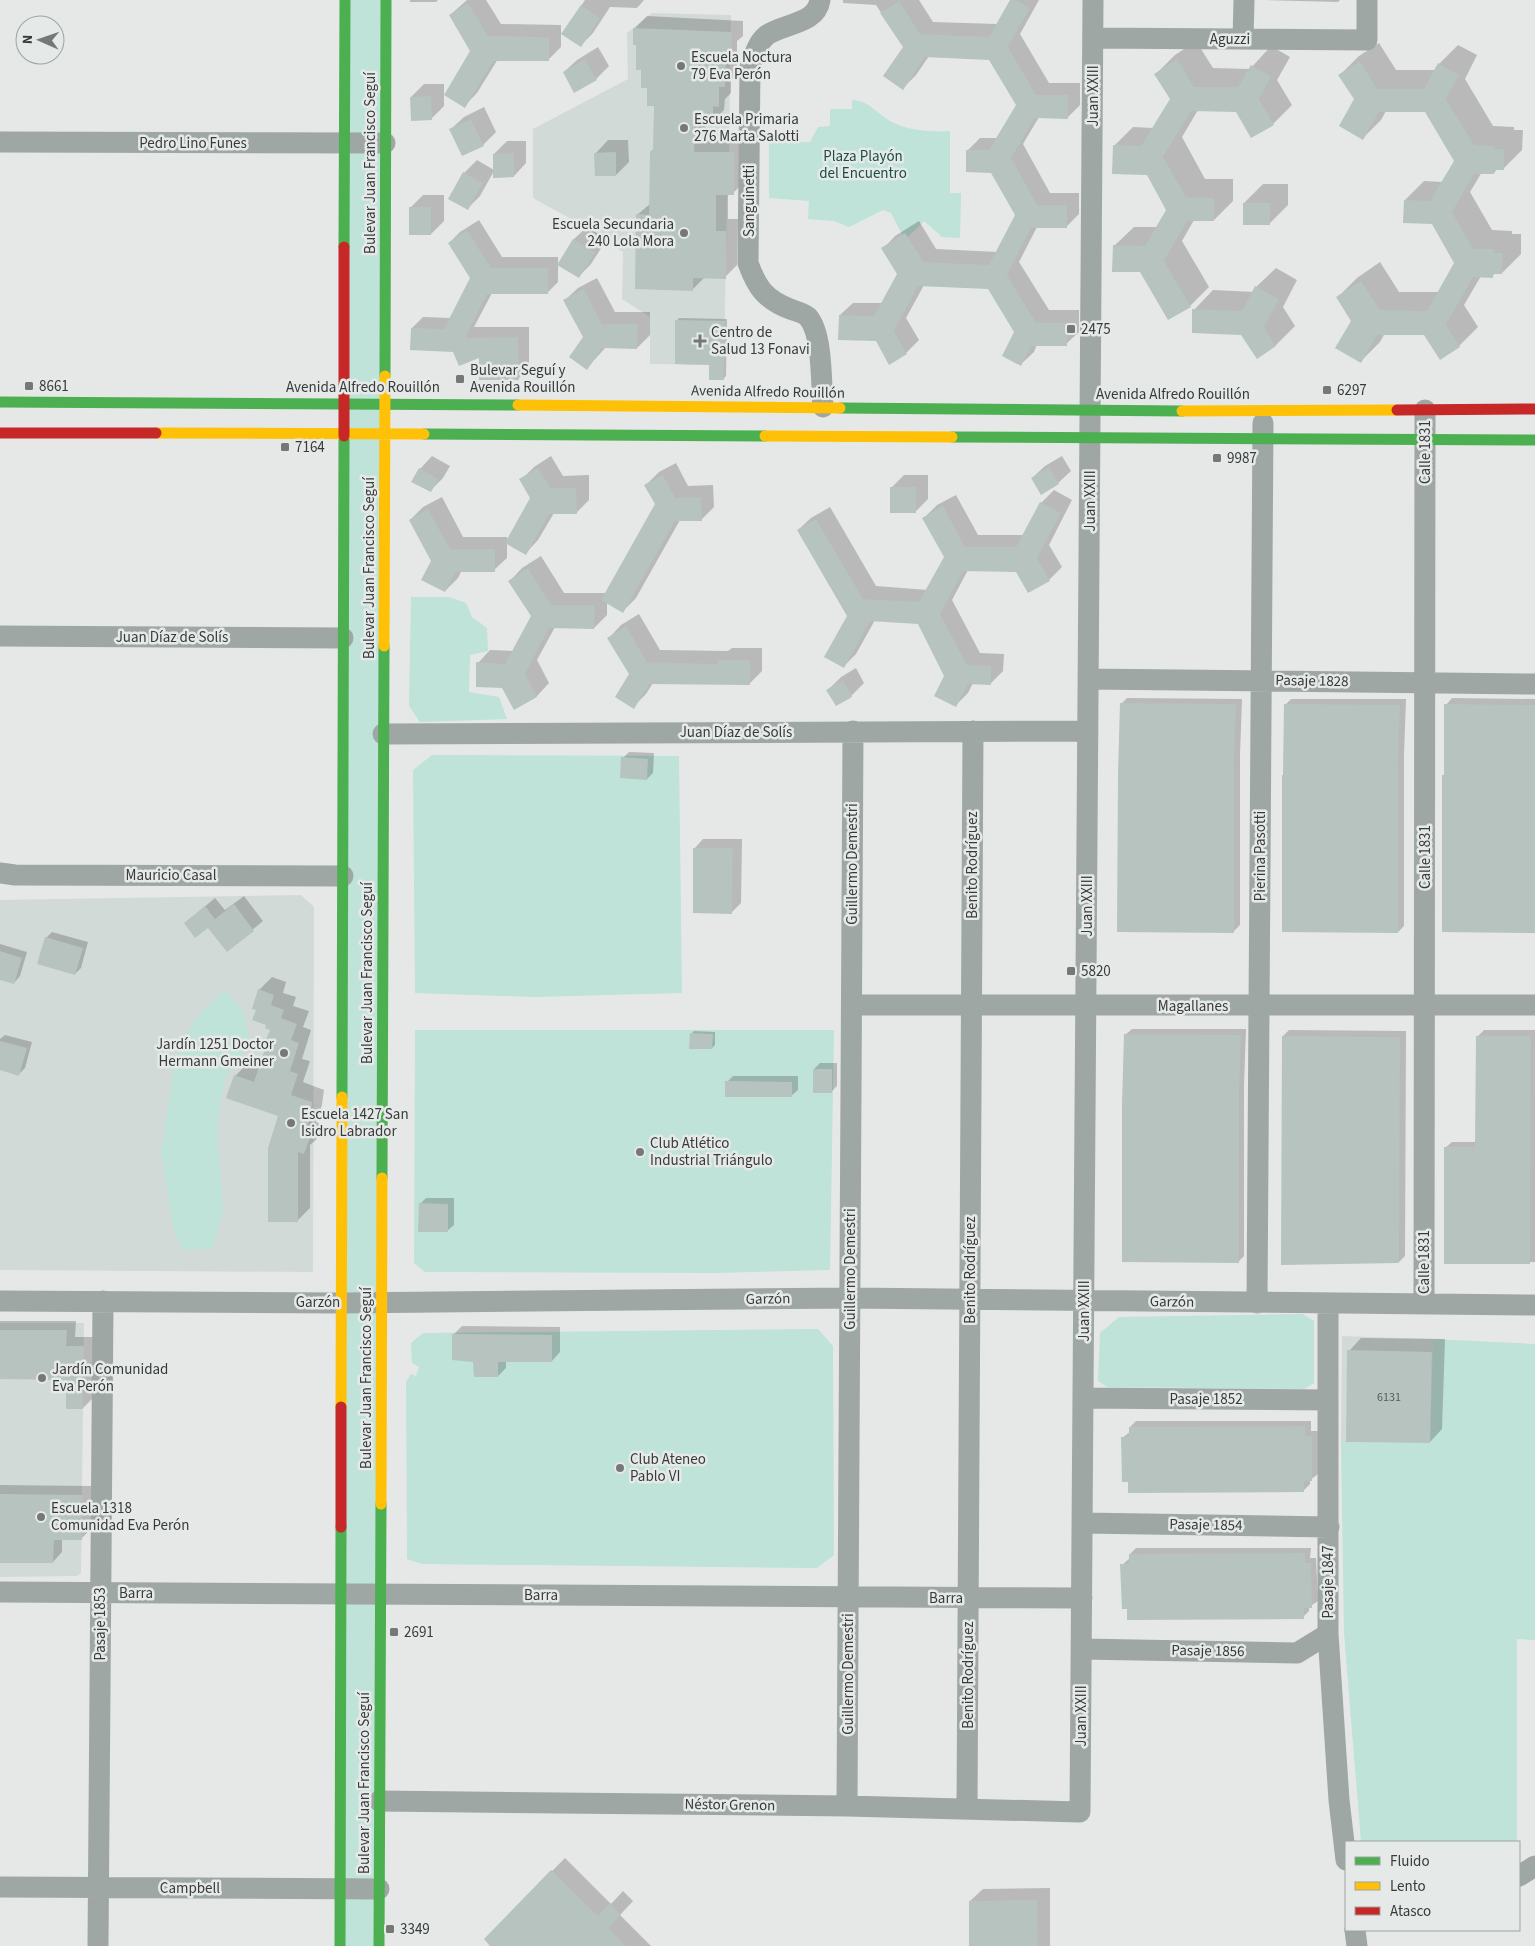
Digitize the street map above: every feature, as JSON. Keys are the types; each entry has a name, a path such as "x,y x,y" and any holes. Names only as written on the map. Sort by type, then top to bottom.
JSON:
{"main road":[{"name":"Bulevar Juan Francisco Seguí","path":"340,1946 346,0"},
{"name":"Bulevar Juan Francisco Seguí","path":"379,1946 386,0"},
{"name":"Avenida Alfredo Rouillón","path":"0,402 384,402 1263,410 1535,409"},
{"path":"0,433 384,432 1090,439 1535,440"}],"street":[{"name":"Sanguinetti","path":"820,0 819,8 807,19 785,26 766,36 756,49 750,66 748,263 755,282 769,298 807,316 815,330 823,407"},
{"name":"Juan XXIII","path":"1080,1812 1093,0"},
{"path":"1243,39 1244,0"},
{"name":"Aguzzi","path":"1093,38 1367,40 1367,0"},
{"name":"Pedro Lino Funes","path":"0,142 385,143"},
{"name":"Pierina Pasotti","path":"1257,1303 1263,410"},
{"name":"Calle 1831","path":"1424,1304 1426,410"},
{"name":"Juan Díaz de Solís","path":"0,636 343,638"},
{"name":"Pasaje 1828","path":"1088,679 1535,684"},
{"name":"Juan Díaz de Solís","path":"383,734 1088,731"},
{"name":"Guillermo Demestri","path":"847,1806 853,732"},
{"name":"Benito Rodríguez","path":"968,1809 973,732"},
{"name":"Mauricio Casal","path":"0,873 15,875 343,876"},
{"name":"Magallanes","path":"852,1005 1535,1005"},
{"name":"Garzón","path":"0,1301 381,1302 850,1298 1535,1305"},
{"name":"Pasaje 1853","path":"98,1946 103,1302"},
{"name":"Pasaje 1847","path":"1328,1304 1328,1634 1339,1800 1345,1851"},
{"name":"Pasaje 1852","path":"1083,1398 1328,1400"},
{"name":"Pasaje 1854","path":"1083,1523 1328,1527"},
{"name":"Barra","path":"0,1592 1082,1598"},
{"name":"Pasaje 1856","path":"1082,1649 1298,1653 1328,1634"},
{"name":"Néstor Grenon","path":"379,1801 847,1806 1080,1812"},
{"path":"1520,1875 1535,1866"},
{"name":"Campbell","path":"0,1887 379,1889"},
{"path":"1355,1931 1357,1946"}],"shaded area":[{"path":"652,13 731,15 729,152 734,152 734,195 727,195 724,365 650,364 650,317 622,299 623,252 580,224 533,198 533,129 628,79 627,33"},
{"path":"301,895 314,907 313,1272 0,1270 0,900"},
{"name":"Escuela 1318 Comunidad Eva Perón","path":"0,1323 84,1323 81,1573 77,1576 0,1577"},
{"path":"1342,1336 1433,1339 1430,1443 1341,1442"}],"green space":[{"path":"345,0 386,0 379,1946 340,1946"},
{"name":"Plaza Playón del Encuentro","path":"852,100 863,102 899,125 928,131 950,131 950,193 961,193 960,238 942,237 924,221 905,240 891,213 883,210 849,227 834,221 808,219 809,201 769,198 769,143 810,142 818,127 830,126 830,109 852,109"},
{"path":"411,597 449,597 466,603 472,617 487,628 488,651 470,655 469,692 499,697 507,719 420,722 409,706"},
{"path":"432,755 679,756 682,993 535,997 415,993 413,770"},
{"path":"225,990 244,1013 250,1045 225,1078 217,1127 223,1211 213,1248 183,1250 174,1232 161,1152 175,1059 196,1018"},
{"path":"415,1030 834,1030 830,1270 714,1273 425,1272 414,1263"},
{"path":"1303,1314 1314,1321 1314,1383 1304,1389 1107,1387 1098,1381 1100,1333 1119,1317"},
{"name":"Club Ateneo Pablo VI","path":"818,1329 833,1346 834,1555 817,1568 422,1564 407,1559 406,1382 411,1374 416,1376 419,1367 412,1363 411,1343 423,1333"},
{"path":"1433,1339 1535,1344 1535,1640 1517,1639 1517,1841 1361,1841 1344,1633 1341,1442 1430,1443"}],"building":[{"path":"1010,0 1016,0 1030,8 1008,47 1036,95 1068,95 1068,119 1035,118 1011,158 1037,205 1067,205 1067,228 1031,228 1007,275 1036,323 1067,323 1067,346 1031,346 1021,366 1002,356 1014,332 988,289 918,286 894,331 907,354 889,365 876,341 838,340 839,315 874,316 897,274 881,248 905,233 924,262 989,265 1015,215 991,173 966,172 966,150 989,150 1016,105 989,60 925,57 903,90 883,76 903,47 880,13 899,1 920,34 989,37"},
{"path":"468,3 488,36 549,37 549,61 493,61 465,108 444,95 470,51 449,15"},
{"path":"581,5 600,18 581,47 561,34"},
{"path":"633,28 732,32 731,49 726,49 725,87 719,87 719,107 713,106 713,124 695,124 694,152 734,152 734,195 716,195 716,231 726,231 726,279 693,278 693,291 635,289 636,214 649,215 650,151 653,151 654,106 647,106 647,88 641,88 641,70 636,70 636,45 633,45"},
{"path":"585,59 597,80 574,93 563,72"},
{"path":"1177,59 1194,87 1238,87 1251,65 1271,76 1259,99 1274,125 1251,138 1236,112 1191,111 1163,157 1186,197 1214,198 1214,221 1187,221 1164,261 1191,307 1168,320 1140,272 1112,272 1113,245 1145,246 1166,210 1147,175 1112,174 1113,145 1141,146 1170,99 1154,74"},
{"path":"1360,61 1377,89 1424,89 1438,63 1459,75 1446,99 1474,145 1495,146 1495,149 1504,149 1504,170 1494,170 1494,174 1474,174 1452,212 1473,249 1494,249 1494,253 1503,253 1502,274 1493,274 1493,278 1473,277 1446,325 1460,347 1440,360 1424,335 1377,335 1361,363 1335,348 1351,321 1336,297 1361,281 1380,310 1427,311 1454,263 1432,224 1403,223 1404,200 1430,201 1454,161 1425,112 1379,112 1363,140 1339,126 1354,99 1338,75"},
{"path":"431,96 432,120 411,121 410,97"},
{"path":"471,119 484,146 462,156 449,129"},
{"path":"616,152 616,176 595,176 594,153"},
{"path":"514,153 514,177 493,178 493,154"},
{"path":"463,172 483,183 468,210 448,199"},
{"path":"1243,203 1270,203 1270,225 1243,225"},
{"path":"409,207 431,207 431,235 409,235"},
{"path":"467,230 491,268 548,268 548,294 487,294 465,338 518,337 519,380 479,380 479,358 459,366 453,352 410,350 411,328 444,329 470,278 448,243"},
{"path":"573,239 595,252 579,278 557,265"},
{"path":"1255,286 1279,299 1264,327 1276,346 1257,359 1241,335 1192,333 1192,309 1242,311"},
{"path":"584,289 602,324 638,324 637,349 602,348 587,370 569,357 583,337 563,300"},
{"name":"Centro de Salud 13 Fonavi","path":"675,320 725,321 724,380 709,380 709,365 675,364"},
{"path":"1049,467 1059,484 1041,495 1031,478"},
{"path":"419,468 438,479 431,492 411,482"},
{"path":"538,468 550,488 576,488 577,514 549,514 526,555 505,543 530,498 519,479"},
{"path":"663,475 675,498 701,497 702,521 675,521 623,613 601,600 655,504 644,485"},
{"path":"890,487 916,487 916,513 890,513"},
{"path":"1040,502 1061,513 1037,558 1050,581 1028,593 1016,572 963,571 940,614 967,665 991,666 991,685 968,684 956,707 934,696 944,676 918,624 870,621 844,668 824,657 847,616 797,530 816,519 863,599 919,602 944,557 922,518 943,506 965,547 1016,547"},
{"path":"428,509 450,549 495,549 495,572 456,572 445,592 421,580 431,561 409,520"},
{"path":"528,568 551,605 595,605 594,629 549,628 525,674 537,697 514,710 502,688 476,687 476,662 505,664 531,616 508,581"},
{"path":"626,626 647,662 718,664 718,660 750,660 750,685 649,684 634,709 615,697 629,674 607,638"},
{"path":"843,680 852,697 836,706 826,690"},
{"path":"1120,703 1236,704 1234,933 1117,932"},
{"path":"1284,704 1400,705 1398,933 1282,932"},
{"path":"1444,704 1535,705 1535,933 1442,932"},
{"path":"621,757 648,759 647,780 620,778"},
{"path":"693,848 733,848 732,914 693,913"},
{"path":"234,904 254,931 227,952 208,928 195,938 184,923 205,906 215,919"},
{"path":"45,937 83,948 75,975 37,964"},
{"path":"0,951 22,958 14,984 0,980"},
{"path":"258,989 274,995 271,1005 284,1010 281,1018 297,1024 291,1040 299,1043 290,1071 298,1074 291,1095 312,1102 310,1119 304,1135 310,1137 304,1154 298,1152 298,1222 268,1222 268,1148 278,1116 226,1098 234,1075 254,1082 268,1040 266,1040 270,1030 265,1028 266,1025 252,1020 256,1010 252,1009"},
{"path":"690,1033 713,1034 712,1049 689,1049"},
{"path":"1124,1034 1241,1035 1239,1263 1122,1262"},
{"path":"1282,1036 1400,1037 1399,1263 1281,1265"},
{"path":"1476,1036 1531,1036 1530,1264 1444,1264 1444,1147 1475,1147"},
{"path":"0,1041 27,1048 19,1076 0,1070"},
{"path":"813,1069 832,1069 832,1093 813,1093"},
{"path":"725,1081 792,1082 792,1097 725,1097"},
{"path":"419,1203 448,1204 448,1232 418,1232"},
{"path":"0,1330 67,1330 66,1346 84,1346 83,1409 66,1409 66,1380 0,1379"},
{"path":"452,1334 552,1335 552,1362 498,1362 498,1377 474,1377 473,1362 452,1360"},
{"path":"1347,1350 1432,1352 1430,1443 1346,1442"},
{"path":"1305,1426 1305,1436 1312,1436 1312,1481 1304,1481 1304,1492 1128,1493 1128,1482 1122,1482 1121,1437 1129,1437 1129,1427"},
{"path":"0,1494 82,1495 82,1540 54,1540 53,1563 0,1563"},
{"path":"1305,1553 1305,1563 1311,1563 1312,1608 1304,1608 1304,1619 1127,1620 1127,1609 1122,1609 1120,1564 1129,1564 1129,1554"},
{"path":"551,1870 598,1916 610,1903 621,1915 608,1928 626,1946 490,1946 484,1939"},
{"path":"1037,1900 1038,1946 969,1946 969,1901"}],"traffic: fast":[{"path":"344,247 345,0"},
{"path":"385,376 386,0"},
{"path":"0,402 518,405"},
{"path":"840,408 1182,411"},
{"path":"424,434 765,436"},
{"path":"342,1097 344,436"},
{"path":"952,437 1535,440"},
{"path":"382,1178 384,646"},
{"path":"379,1946 381,1504"},
{"path":"340,1946 341,1527"}],"traffic: slow":[{"path":"384,646 385,376"},
{"path":"518,405 840,408"},
{"path":"1182,411 1397,410"},
{"path":"156,433 424,434"},
{"path":"765,436 952,437"},
{"path":"341,1407 342,1097"},
{"path":"381,1504 382,1178"}],"traffic: jam":[{"path":"344,247 344,436"},
{"path":"1397,410 1535,409"},
{"path":"0,433 156,433"},
{"path":"341,1407 341,1527"}],"place":[{"name":"Escuela Noctura 79 Eva Perón","path":"681,66"},
{"name":"Escuela Primaria 276 Marta Salotti","path":"684,128"},
{"name":"Escuela Secundaria 240 Lola Mora","path":"684,233"},
{"name":"2475","path":"1071,329"},
{"name":"Centro de Salud 13 Fonavi","path":"700,341"},
{"name":"Bulevar Seguí y Avenida Rouillón","path":"460,379"},
{"name":"8661","path":"29,386"},
{"name":"6297","path":"1327,390"},
{"name":"7164","path":"285,447"},
{"name":"9987","path":"1217,458"},
{"name":"5820","path":"1071,971"},
{"name":"Jardín 1251 Doctor Hermann Gmeiner","path":"284,1053"},
{"name":"Escuela 1427 San Isidro Labrador","path":"291,1123"},
{"name":"Club Atlético Industrial Triángulo","path":"640,1152"},
{"name":"Jardín Comunidad Eva Perón","path":"42,1378"},
{"name":"Club Ateneo Pablo VI","path":"620,1468"},
{"name":"Escuela 1318 Comunidad Eva Perón","path":"41,1517"},
{"name":"2691","path":"394,1632"},
{"name":"3349","path":"390,1929"}]}
